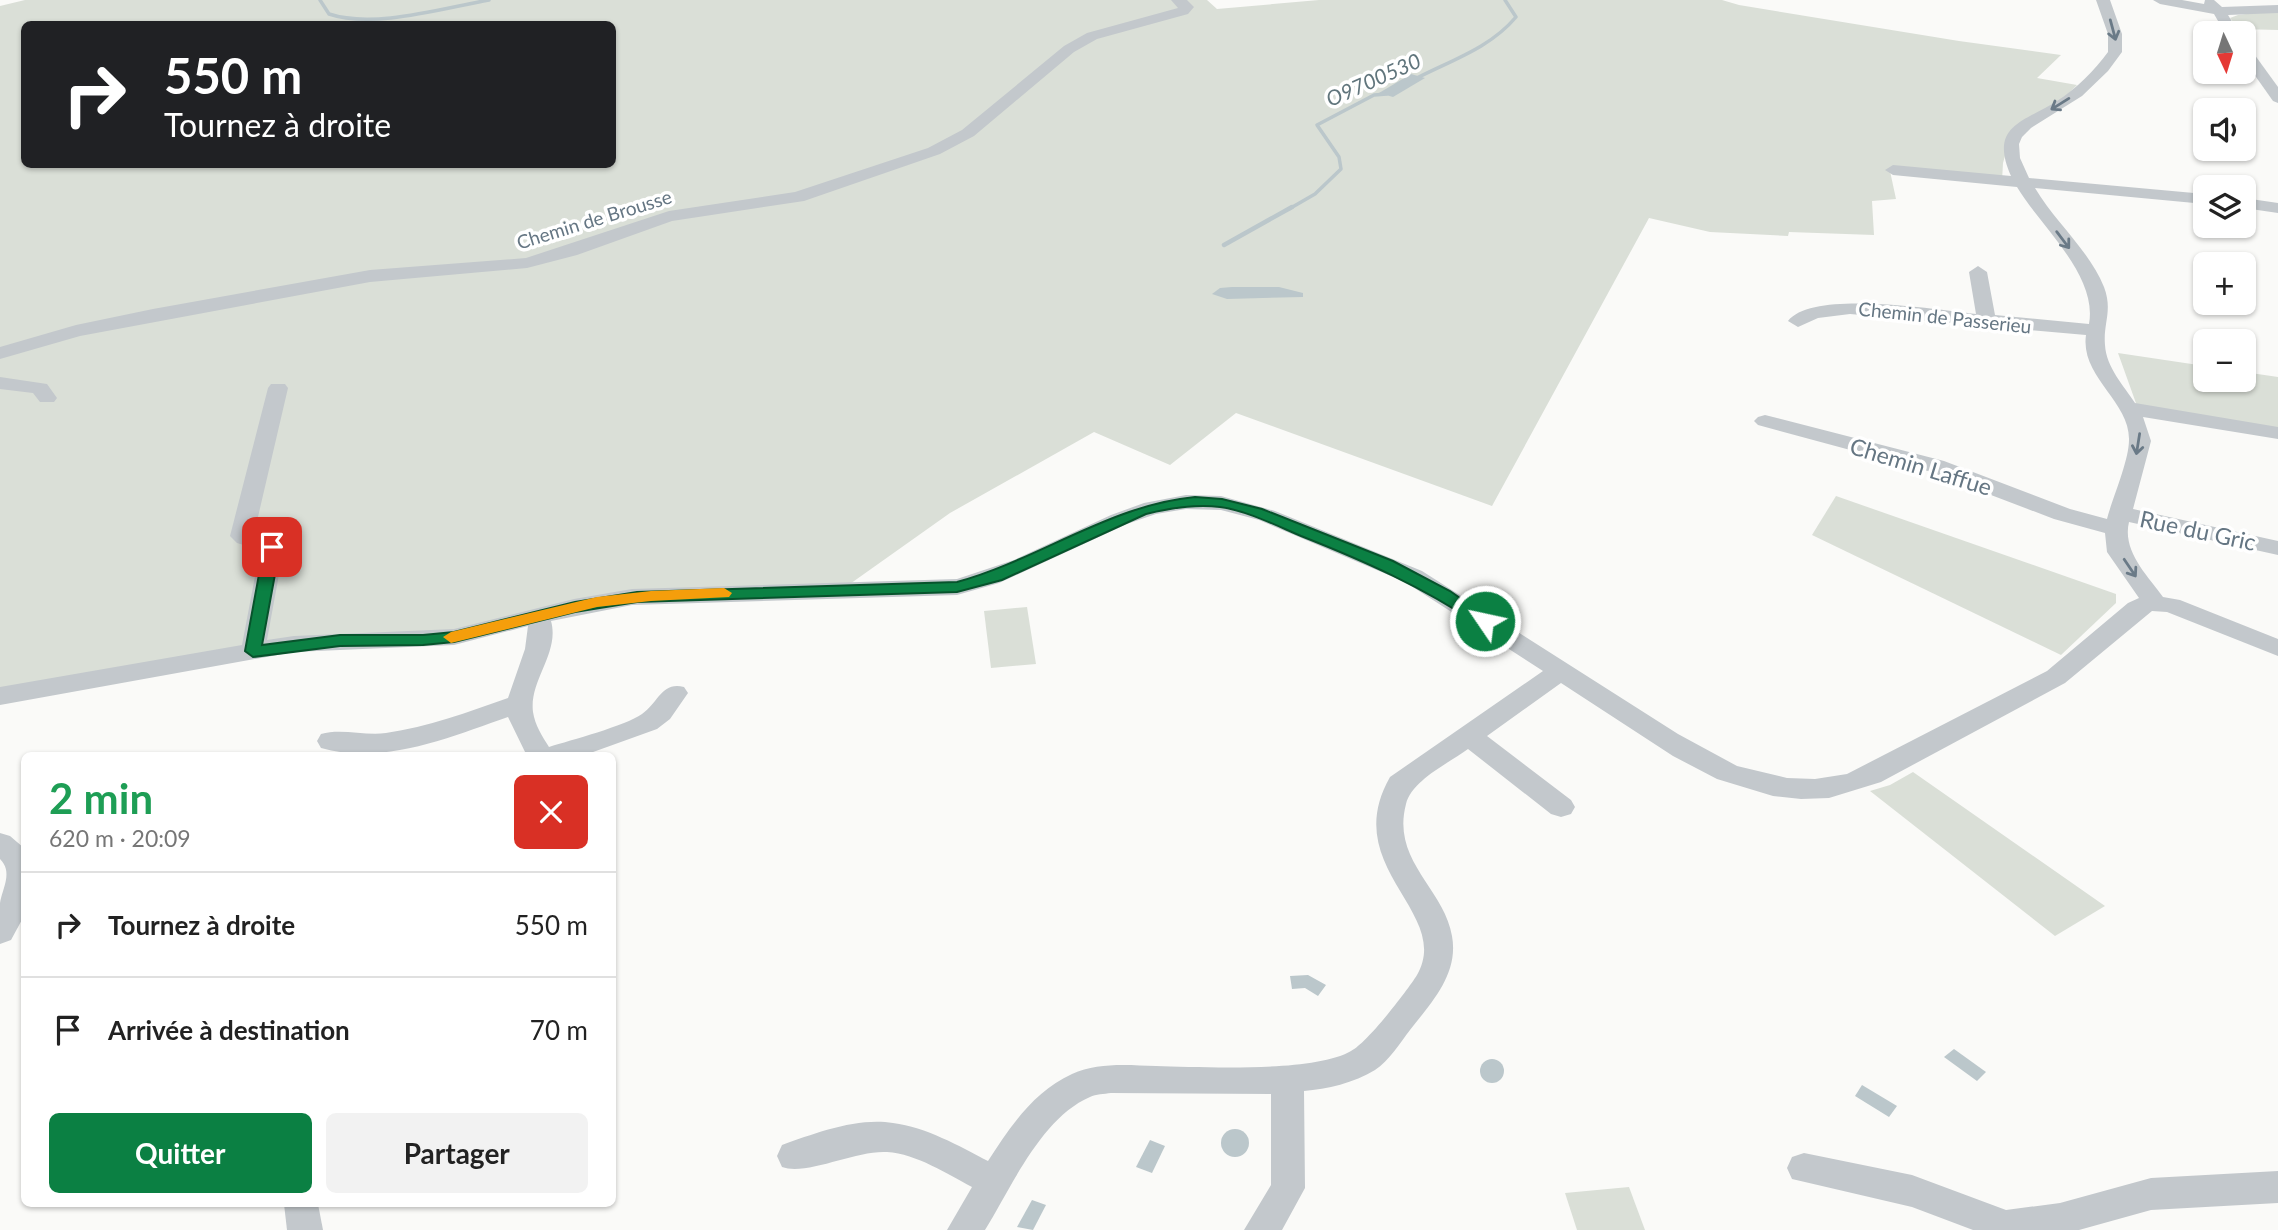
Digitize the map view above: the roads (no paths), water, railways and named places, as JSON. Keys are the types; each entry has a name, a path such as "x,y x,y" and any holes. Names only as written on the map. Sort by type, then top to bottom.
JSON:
{"street":[{"name":"Chemin de Brousse","path":"0,353 76,331 370,276 527,263 571,251 669,216 798,197 946,145 968,133 1069,49 1092,36 1183,11 1187,7 1178,0"},
{"path":"2103,0 2117,48 2112,60 2065,103 2030,121 2016,133 2011,145 2013,160 2047,220 2089,275 2100,311 2095,330 2096,352 2108,379 2139,427 2140,441 2117,521 2119,552 2155,603"},
{"path":"2160,0 2219,10 2278,9"},
{"path":"2207,0 2219,10 2225,21"},
{"path":"2256,67 2278,98"},
{"path":"1893,170 2193,198"},
{"path":"2256,205 2278,208"},
{"path":"1978,272 1987,322"},
{"name":"Chemin de Passerieu","path":"1798,321 1813,313 1850,307 1987,322 2095,330"},
{"path":"0,383 40,388 47,398"},
{"path":"253,651 272,547 246,540 242,536 271,394"},
{"path":"2129,408 2278,433"},
{"name":"Chemin Laffue","path":"1765,421 1936,466 2063,514 2117,521"},
{"path":"0,696 253,651 340,640 441,639 597,602 651,596 957,587 997,576 1140,511 1168,504 1208,502 1257,512 1401,570 1444,594 1658,733 1731,774 1756,783 1808,790 1852,784 1975,722 2056,677 2137,609 2155,603 2171,605 2278,648"},
{"name":"Rue du Gric","path":"2117,521 2278,548"},
{"path":"538,616 543,629 519,704 521,718 538,752"},
{"path":"965,1230 1043,1112 1062,1096 1085,1084 1111,1079 1287,1079 1333,1073 1364,1061 1426,988 1437,967 1437,932 1391,844 1387,819 1390,801 1400,784 1468,735 1572,679"},
{"path":"564,752 648,723 661,713 675,693"},
{"path":"330,741 350,745 395,742 519,704"},
{"path":"1468,735 1561,807"},
{"path":"0,844 16,857 21,869 16,903 0,932"},
{"path":"1262,1230 1287,1188 1287,1079"},
{"path":"794,1156 869,1138 892,1137 996,1182"},
{"path":"1804,1168 1912,1191 2006,1226 2060,1219 2151,1194 2278,1187"},
{"path":"301,1207 305,1230"}],"waterway":[{"path":"320,0 329,14 367,19 409,16 489,0"},
{"name":"O9700530","path":"1417,78 1470,52 1506,28 1516,17 1505,0"},
{"name":"O9700530","path":"1289,209 1315,194 1341,169 1339,157 1317,125 1374,95 1387,94"},
{"name":"O9700530","path":"1224,245 1292,207"}]}
